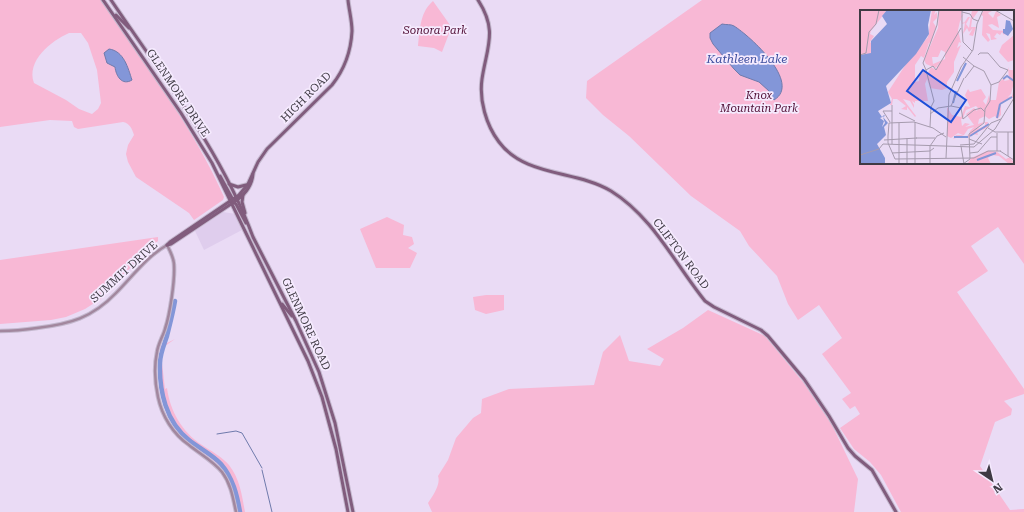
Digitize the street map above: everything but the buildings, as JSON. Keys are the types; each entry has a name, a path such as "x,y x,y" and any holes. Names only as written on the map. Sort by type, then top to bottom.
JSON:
{"main road":[{"name":"GLENMORE DRIVE","path":"103,0 182,113 212,163 227,196 233,201"},
{"name":"GLENMORE DRIVE","path":"111,0 197,126 229,183 233,201"},
{"name":"HIGH ROAD","path":"233,201 248,184 258,162 267,149 332,85 340,75 347,60 352,30 348,0"},
{"name":"CLIFTON ROAD","path":"478,0 487,15 490,41 482,80 484,111 500,144 523,163 595,183 624,200 657,234 705,301 761,330 768,336 787,358 829,416 848,448 872,470 896,512"},
{"path":"106,4 130,28"},
{"path":"212,163 253,237"},
{"name":"HIGH ROAD","path":"233,201 243,195 250,184 253,174"},
{"path":"229,183 238,187 248,184"},
{"path":"243,195 242,202 245,217"},
{"path":"227,196 222,209 229,210 236,214"},
{"name":"SUMMIT DRIVE","path":"167,245 171,244 233,201"},
{"name":"GLENMORE ROAD","path":"233,201 236,214 308,361 322,397 336,449 348,512"},
{"name":"GLENMORE ROAD","path":"233,201 245,217 253,237 314,358 327,394 341,448 353,512"},
{"path":"276,296 289,314 294,318"}],"street":[{"name":"SUMMIT DRIVE","path":"0,331 14,332 61,325 77,320 92,312 116,293 138,268 152,255 167,245"},
{"path":"167,245 174,263 174,274 168,318 157,351 155,366 160,406 173,430 187,444 209,459 222,473 232,493 236,512"}],"shaded area":[{"path":"223,212 236,214 242,230 204,250 195,231"}],"green space":[{"path":"0,0 101,0 183,120 212,171 224,197 223,200 194,220 189,213 136,177 128,162 126,154 128,145 134,135 127,123 123,122 78,129 74,127 72,121 50,120 0,127","holes":["69,33 81,33 88,43 97,70 101,103 98,109 92,114 79,109 66,100 34,83 32,75 37,60 48,47"]},
{"name":"Knox Mountain Park","path":"702,0 1024,0 1024,264 998,227 971,246 988,271 957,292 1024,389 1024,394 1004,401 1012,409 1011,415 995,422 980,466 1010,510 1024,509 1024,512 901,512 881,475 870,462 854,449 840,428 860,414 855,406 850,409 842,399 851,393 822,354 842,338 819,305 798,320 788,304 777,276 749,246 740,231 691,196 629,136 603,115 586,98 587,81"},
{"name":"Sonora Park","path":"433,1 450,25 450,31 442,52 434,48 418,46 420,27 425,10"},
{"path":"387,217 404,225 403,235 412,237 414,244 408,248 417,253 410,268 376,268 360,229"},
{"path":"158,237 158,241 149,248 102,298 85,309 66,317 51,320 0,324 0,260"},
{"path":"504,295 504,310 486,314 475,310 473,297"},
{"path":"708,310 765,336 803,382 832,425 858,479 854,512 432,512 428,503 437,486 439,479 438,476 448,460 456,438 473,418 481,413 482,399 509,389 594,385 603,352 620,335 629,361 660,366 664,359 647,349 683,328"},
{"path":"175,339 165,346 162,354 165,389 167,388 174,413 183,427 195,440 219,456 233,470 242,494 245,512 240,512 233,486 225,472 217,463 181,435 167,413 160,388 158,370 159,358 161,346"}],"water":[{"name":"Kathleen Lake","path":"722,24 733,25 741,31 761,49 770,60 778,72 782,83 781,92 774,100 769,91 759,82 740,75 713,44 710,38 710,33"},
{"path":"109,49 118,53 125,61 132,80 128,82 122,81 118,77 115,67 107,63 104,53"}],"waterway":[{"path":"175,301 160,360 161,384 169,415 181,433 214,458 225,469 234,487 240,512"},
{"path":"217,434 236,431 242,433 262,468"},
{"path":"262,470 272,512"}]}
